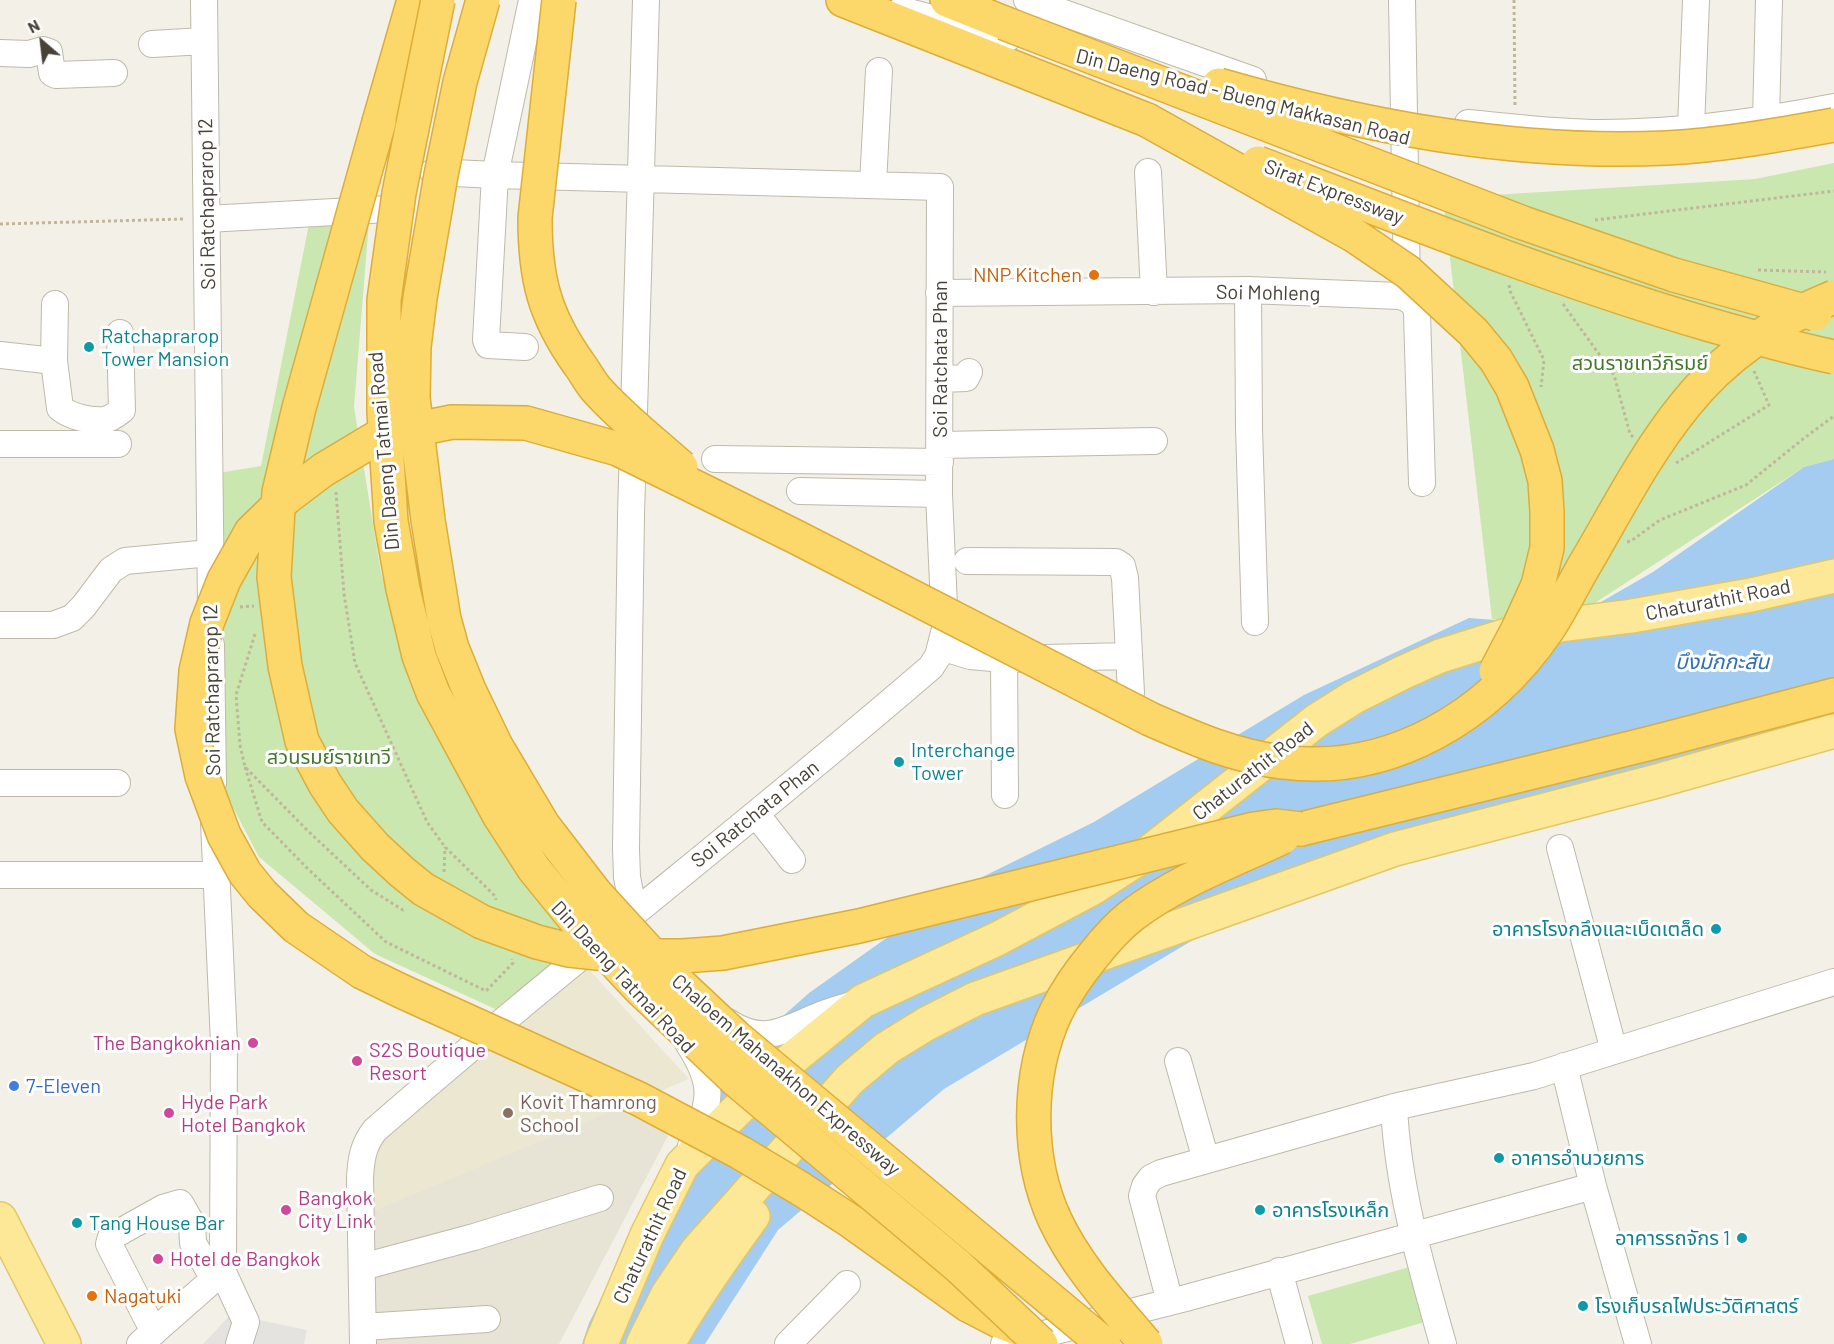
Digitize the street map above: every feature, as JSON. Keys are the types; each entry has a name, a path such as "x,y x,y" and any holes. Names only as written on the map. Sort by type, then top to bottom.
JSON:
{"highway":[{"path":"414,0 299,408 279,492 274,577 285,666 302,741 325,784 343,811 402,873 423,889 482,922 510,934 569,950 639,956 683,956 758,947 859,926 1254,829 1276,826 1301,828"},
{"name":"Chaloem Mahanakhon Expressway","path":"437,0 399,193 384,300 384,412 391,521 403,589 419,656 433,693 500,815 534,869 577,922 639,988 735,1080 950,1259 1040,1339"},
{"name":"Chaloem Mahanakhon Expressway","path":"483,0 459,82 441,175 414,347 414,398 444,619 452,648 469,690 496,746 543,825 596,894 672,977 736,1037 1104,1344"},
{"path":"559,0 536,218 535,249 540,284 548,312 562,340 597,390 709,493"},
{"name":"Sirat Expressway","path":"843,0 1498,255 1593,289 1739,333 1834,357"},
{"name":"Sirat Expressway","path":"947,0 1523,223 1674,275 1834,320"},
{"path":"1004,22 1308,109 1455,138 1522,146 1593,149 1669,148 1770,137 1834,125"},
{"path":"1147,120 1355,236 1408,272 1473,332 1496,360 1512,387 1537,450 1545,482 1547,548 1538,585 1518,629 1478,704"},
{"path":"1040,1339 968,1305 852,1222 741,1153 589,1075 401,992 362,972 296,927 262,894 245,873 224,835 202,776 192,729 196,671 207,623 224,580 251,532 286,498 324,470 378,437 452,422 526,423 618,449 709,493 1150,719 1196,740 1236,753 1282,762 1338,763 1370,758 1399,749 1449,726 1516,671 1548,629 1631,486 1660,439 1686,404 1715,373 1741,351 1780,324 1834,297"},
{"path":"1146,1344 1099,1289 1074,1254 1055,1220 1046,1196 1038,1162 1035,1128 1035,1094 1041,1053 1056,1013 1078,975 1104,942 1129,917 1167,892 1301,828 1656,742 1834,696"}],"main road":[{"name":"Chaturathit Road","path":"601,1344 647,1235 682,1165 771,1076 863,1001 997,939 1093,888 1152,850 1316,721 1354,698 1440,656 1507,635 1751,595 1834,576"},
{"path":"1751,595 1824,588 1834,592"},
{"name":"Chaturathit Road","path":"643,1344 668,1294 697,1251 806,1126 850,1079 887,1048 926,1024 975,999 1395,849 1657,781 1819,734 1834,718"},
{"name":"Chaturathit Road","path":"621,1344 697,1183 737,1111"},
{"name":"Chaturathit Road","path":"668,1344 682,1318 717,1265 765,1198 806,1126"},
{"path":"2,1227 64,1344"}],"street":[{"name":"Soi Ratchaprarop 12","path":"204,0 214,817 224,1043 224,1244 217,1274"},
{"name":"Din Daeng Tatmai Road","path":"437,0 417,60 382,246 376,300 374,359 376,416 387,527 404,615 420,672 453,742 501,827 544,891 593,948 688,1044 706,1077 708,1100 703,1118 682,1165"},
{"name":"Din Daeng Tatmai Road","path":"475,0 458,59 433,172 420,246 407,355 408,412 422,521 453,633 486,710 551,822 596,884 630,916 680,979 721,1017 748,1033 777,1034 816,1017 863,1001"},
{"path":"525,347 488,345 486,340 495,175 532,0"},
{"path":"630,916 626,849 631,515 646,0"},
{"name":"Din Daeng Road - Bueng Makkasan Road","path":"873,0 892,8 1391,138 1407,130 1516,127 1600,133 1691,128 1766,120 1834,107"},
{"name":"Din Daeng Road - Bueng Makkasan Road","path":"1027,0 1247,78 1407,130 1595,158 1688,154 1834,141"},
{"path":"1402,0 1412,293 1411,297 1407,298 1414,304 1417,313 1422,483"},
{"path":"1691,128 1696,0"},
{"path":"1766,120 1769,0"},
{"path":"152,44 204,41"},
{"path":"0,53 29,54 43,50 49,52 52,73 56,75 114,73"},
{"path":"433,172 873,184 879,71"},
{"path":"1148,172 1154,292"},
{"name":"Soi Ratchata Phan","path":"363,1335 360,1178 362,1154 375,1130 630,916 842,744 931,667 938,656 945,629 939,494 940,187 873,184"},
{"path":"207,219 389,208"},
{"path":"1248,290 1249,428 1255,622"},
{"name":"Soi Mohleng","path":"939,293 1248,290 1407,298"},
{"path":"55,304 54,361 60,408 74,417 104,420 122,410 120,333"},
{"path":"0,355 54,361"},
{"path":"941,379 966,378 969,372"},
{"path":"715,459 940,453 1154,441"},
{"path":"0,444 118,444"},
{"path":"800,491 939,494"},
{"path":"0,625 53,625 72,618 111,570 125,561 210,553"},
{"path":"967,561 1116,562 1122,566 1125,578 1131,693"},
{"path":"941,647 970,656 1004,658 1128,656"},
{"path":"1004,658 1005,795"},
{"path":"0,783 117,783"},
{"path":"756,814 792,860"},
{"path":"1560,848 1614,1051"},
{"path":"0,875 218,875"},
{"path":"1170,1302 1142,1196 1144,1186 1152,1178 1206,1160 1394,1107 1534,1076 1834,982"},
{"path":"1178,1061 1206,1160"},
{"path":"1564,1066 1593,1186 1638,1344"},
{"path":"1394,1107 1399,1163 1413,1237 1443,1344"},
{"path":"1040,1339 1279,1271 1413,1237 1593,1186"},
{"path":"362,1267 474,1237 600,1198"},
{"path":"217,1274 147,1338 109,1244 111,1237 163,1208 180,1203 192,1224 193,1243 217,1274 246,1322 239,1344"},
{"path":"1279,1271 1299,1344"},
{"path":"788,1344 847,1284"},
{"path":"363,1335 487,1319"}],"path":[{"path":"1514,0 1516,127"},
{"path":"1584,221 1834,191"},
{"path":"0,224 207,219"},
{"path":"1753,270 1834,272"},
{"path":"1509,281 1510,291 1544,360 1540,397"},
{"path":"1562,296 1564,306 1614,375 1630,434 1637,441"},
{"path":"1676,463 1769,405 1752,366"},
{"path":"1622,543 1631,541 1660,520 1746,485 1834,416"},
{"path":"335,485 344,594 355,663 427,822 445,848 495,896 498,907"},
{"path":"257,629 236,695 244,767 262,822 386,942 486,991 513,963 510,952"}],"shaded area":[{"name":"Kovit Thamrong School","path":"583,963 689,1079 367,1214 376,1142"},
{"path":"485,1046 669,1134 559,1344 371,1344 366,1180"},
{"path":"231,1314 307,1330 304,1344 203,1344"}],"green space":[{"name":"สวนราชเทวีภิรมย์","path":"1834,163 1834,459 1804,467 1561,625 1492,619 1443,198 1755,179"},
{"name":"สวนรมย์ราชเทวี","path":"370,209 354,407 381,573 425,703 475,807 537,897 585,946 504,1013 375,954 259,857 226,794 202,700 218,473 261,466 310,219"},
{"path":"1413,1266 1428,1321 1350,1344 1322,1344 1308,1296"}],"water":[{"name":"บึงมักกะสัน","path":"1834,459 1834,748 1437,851 1193,940 944,1089 778,1230 705,1344 582,1344 589,1323 710,1081 809,993 950,893 1094,822 1304,695 1469,618 1561,625 1653,572 1804,467"}],"place":[{"name":"NNP Kitchen","path":"1094,275"},
{"name":"Ratchaprarop Tower Mansion","path":"89,347"},
{"name":"Interchange Tower","path":"899,762"},
{"name":"อาคารโรงกลึงและเบ็ดเตล็ด","path":"1716,929"},
{"name":"The Bangkoknian","path":"253,1043"},
{"name":"S2S Boutique Resort","path":"357,1061"},
{"name":"7-Eleven","path":"14,1086"},
{"name":"Hyde Park Hotel Bangkok","path":"169,1113"},
{"name":"Kovit Thamrong School","path":"508,1113"},
{"name":"อาคารอำนวยการ","path":"1499,1158"},
{"name":"Bangkok City Link","path":"286,1210"},
{"name":"อาคารโรงเหล็ก","path":"1260,1210"},
{"name":"Tang House Bar","path":"77,1223"},
{"name":"อาคารรถจักร 1","path":"1742,1238"},
{"name":"Hotel de Bangkok","path":"158,1259"},
{"name":"Nagatuki","path":"92,1296"},
{"name":"โรงเก็บรถไฟประวัติศาสตร์","path":"1583,1306"}]}
